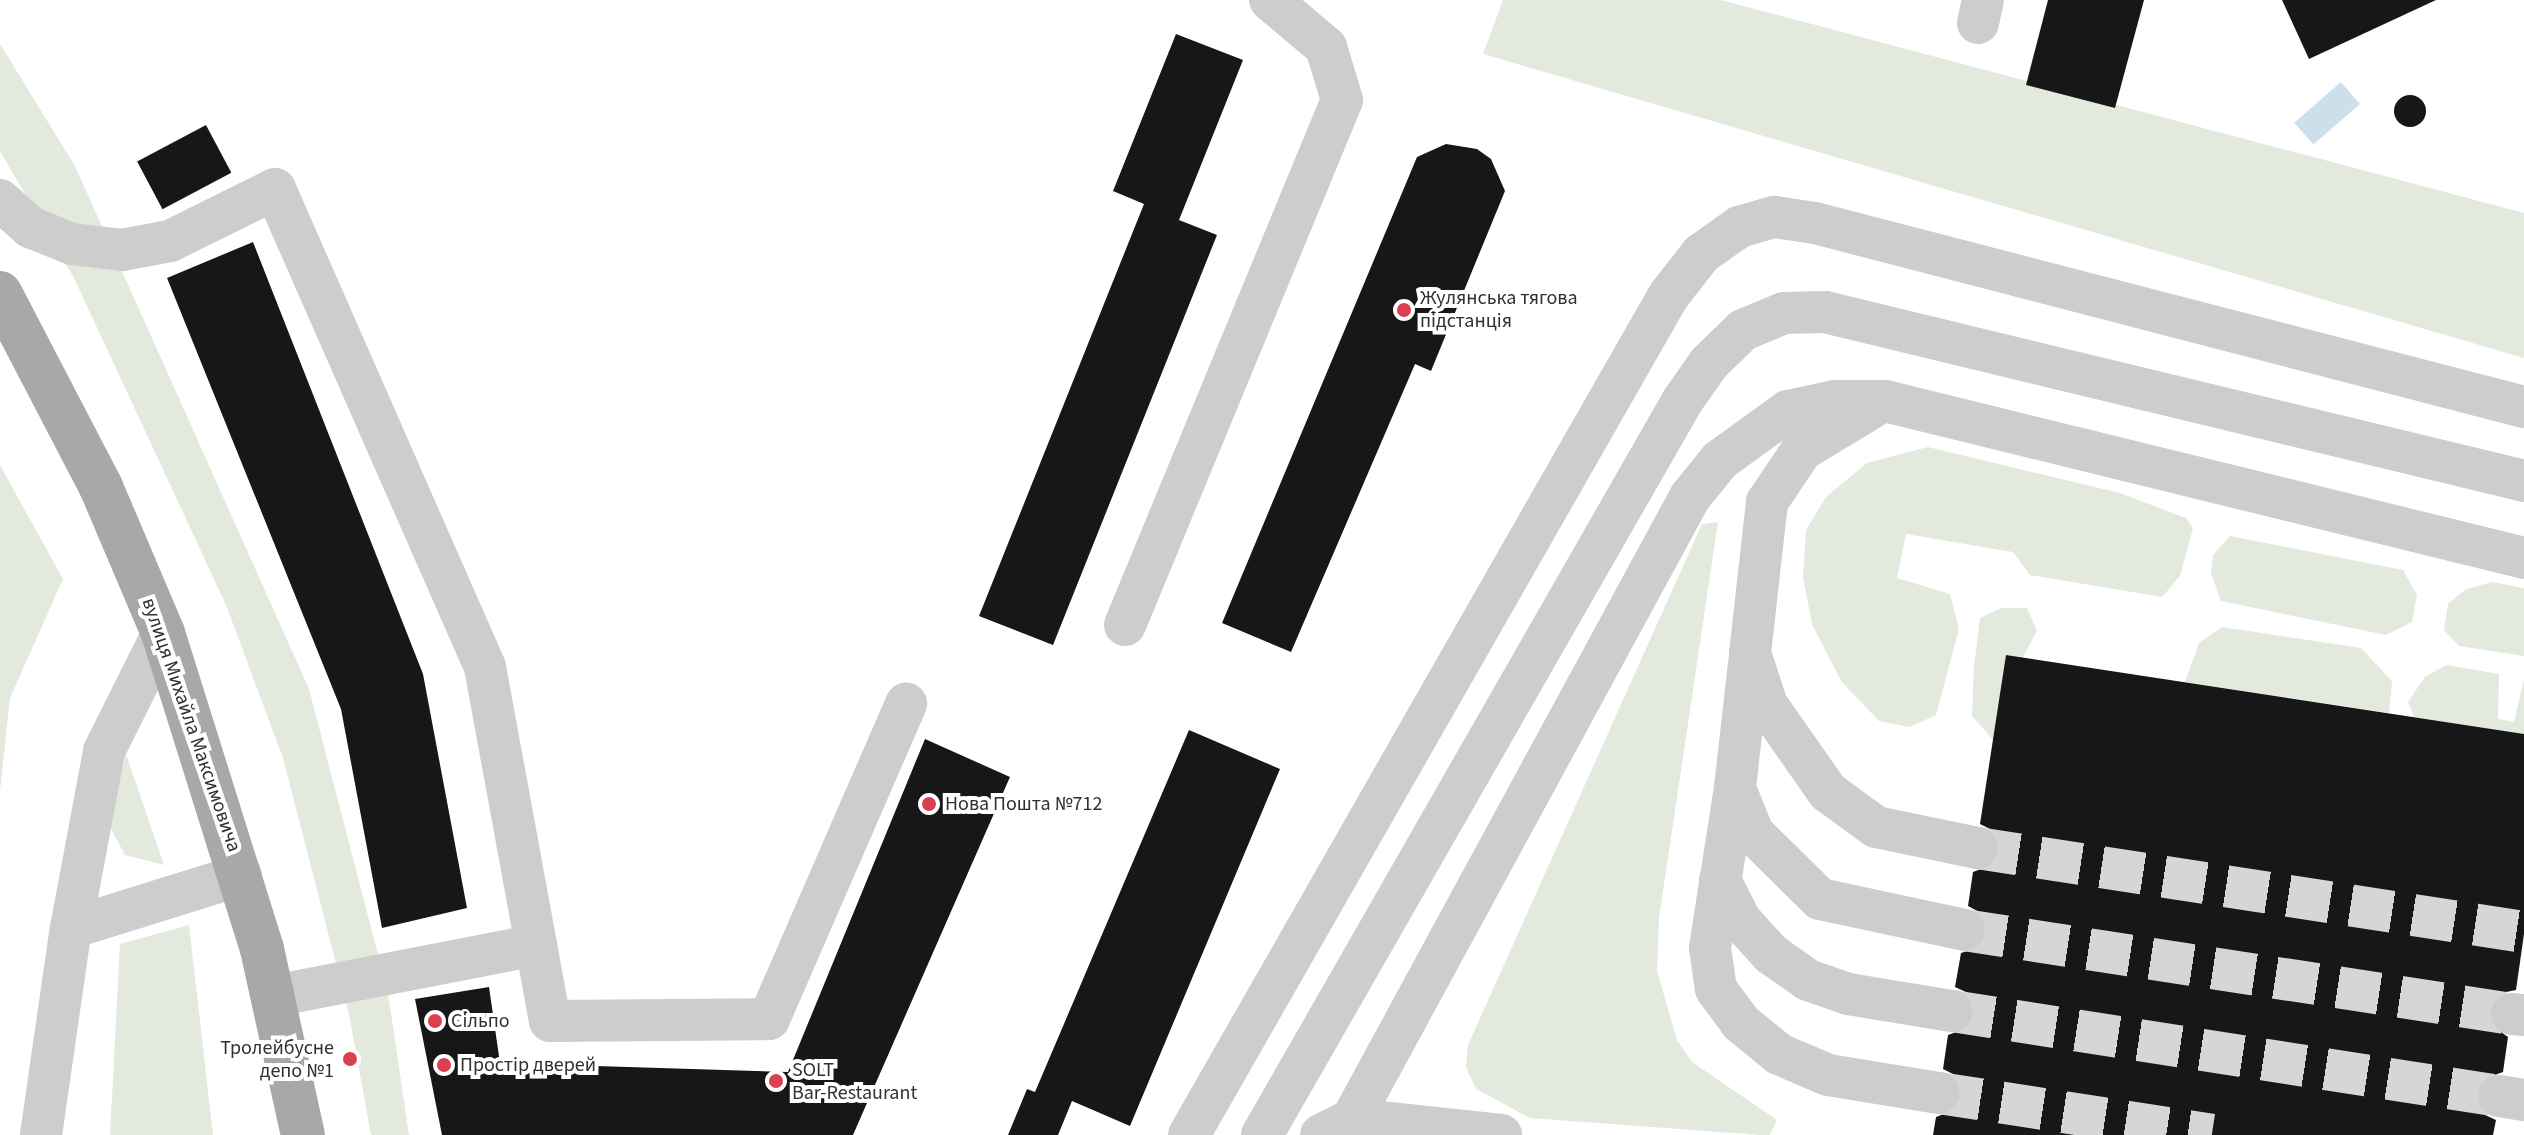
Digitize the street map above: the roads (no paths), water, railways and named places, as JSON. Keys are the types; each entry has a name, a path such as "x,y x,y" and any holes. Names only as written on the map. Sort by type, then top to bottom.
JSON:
{"main road":[{"name":"вулиця Михайла Максимовича","path":"0,293 101,487 163,633 241,875 273,996 303,1135"}],"lane":[{"path":"1125,625 1342,100 1326,47 1270,0"},
{"path":"0,200 44,233 72,244 122,250 170,241 275,189 485,667 550,1021 769,1019 906,704"},
{"path":"1189,1135 1669,295 1701,254 1739,227 1775,217 1815,223 2524,407"},
{"path":"1262,1135 1683,400 1709,363 1743,330 1784,313 1825,312 2524,481"},
{"path":"1501,1135 1336,1127 1690,497 1720,460 1788,411 1835,401 1885,401 2524,558"},
{"path":"1885,401 1838,423 1783,471 1767,502 1735,788 1710,948 1716,989 1741,1023 1779,1054 1828,1075 1939,1093"},
{"path":"41,1135 71,928 104,751 163,633"},
{"path":"1750,653 1767,705 1828,792 1876,827 1977,848"},
{"path":"1735,788 1753,833 1820,899 1964,930"},
{"path":"71,928 241,875"},
{"path":"1720,880 1741,921 1771,954 1808,980 1848,994 1952,1011"},
{"path":"273,996 536,945"}],"water":[{"path":"2341,82 2360,104 2313,145 2294,123"}],"tunnel":[{"path":"1977,848 2524,932"},
{"path":"1964,930 2512,1014"},
{"path":"1952,1011 2499,1096"},
{"path":"1939,1093 2212,1135"}],"place":[{"name":"Жулянська тягова підстанція","path":"1404,310"},
{"name":"Нова Пошта №712","path":"929,804"},
{"name":"Сільпо","path":"435,1021"},
{"name":"Тролейбусне депо №1","path":"350,1059"},
{"name":"Простір дверей","path":"444,1065"},
{"name":"SOLT Bar-Restaurant","path":"776,1081"}]}
